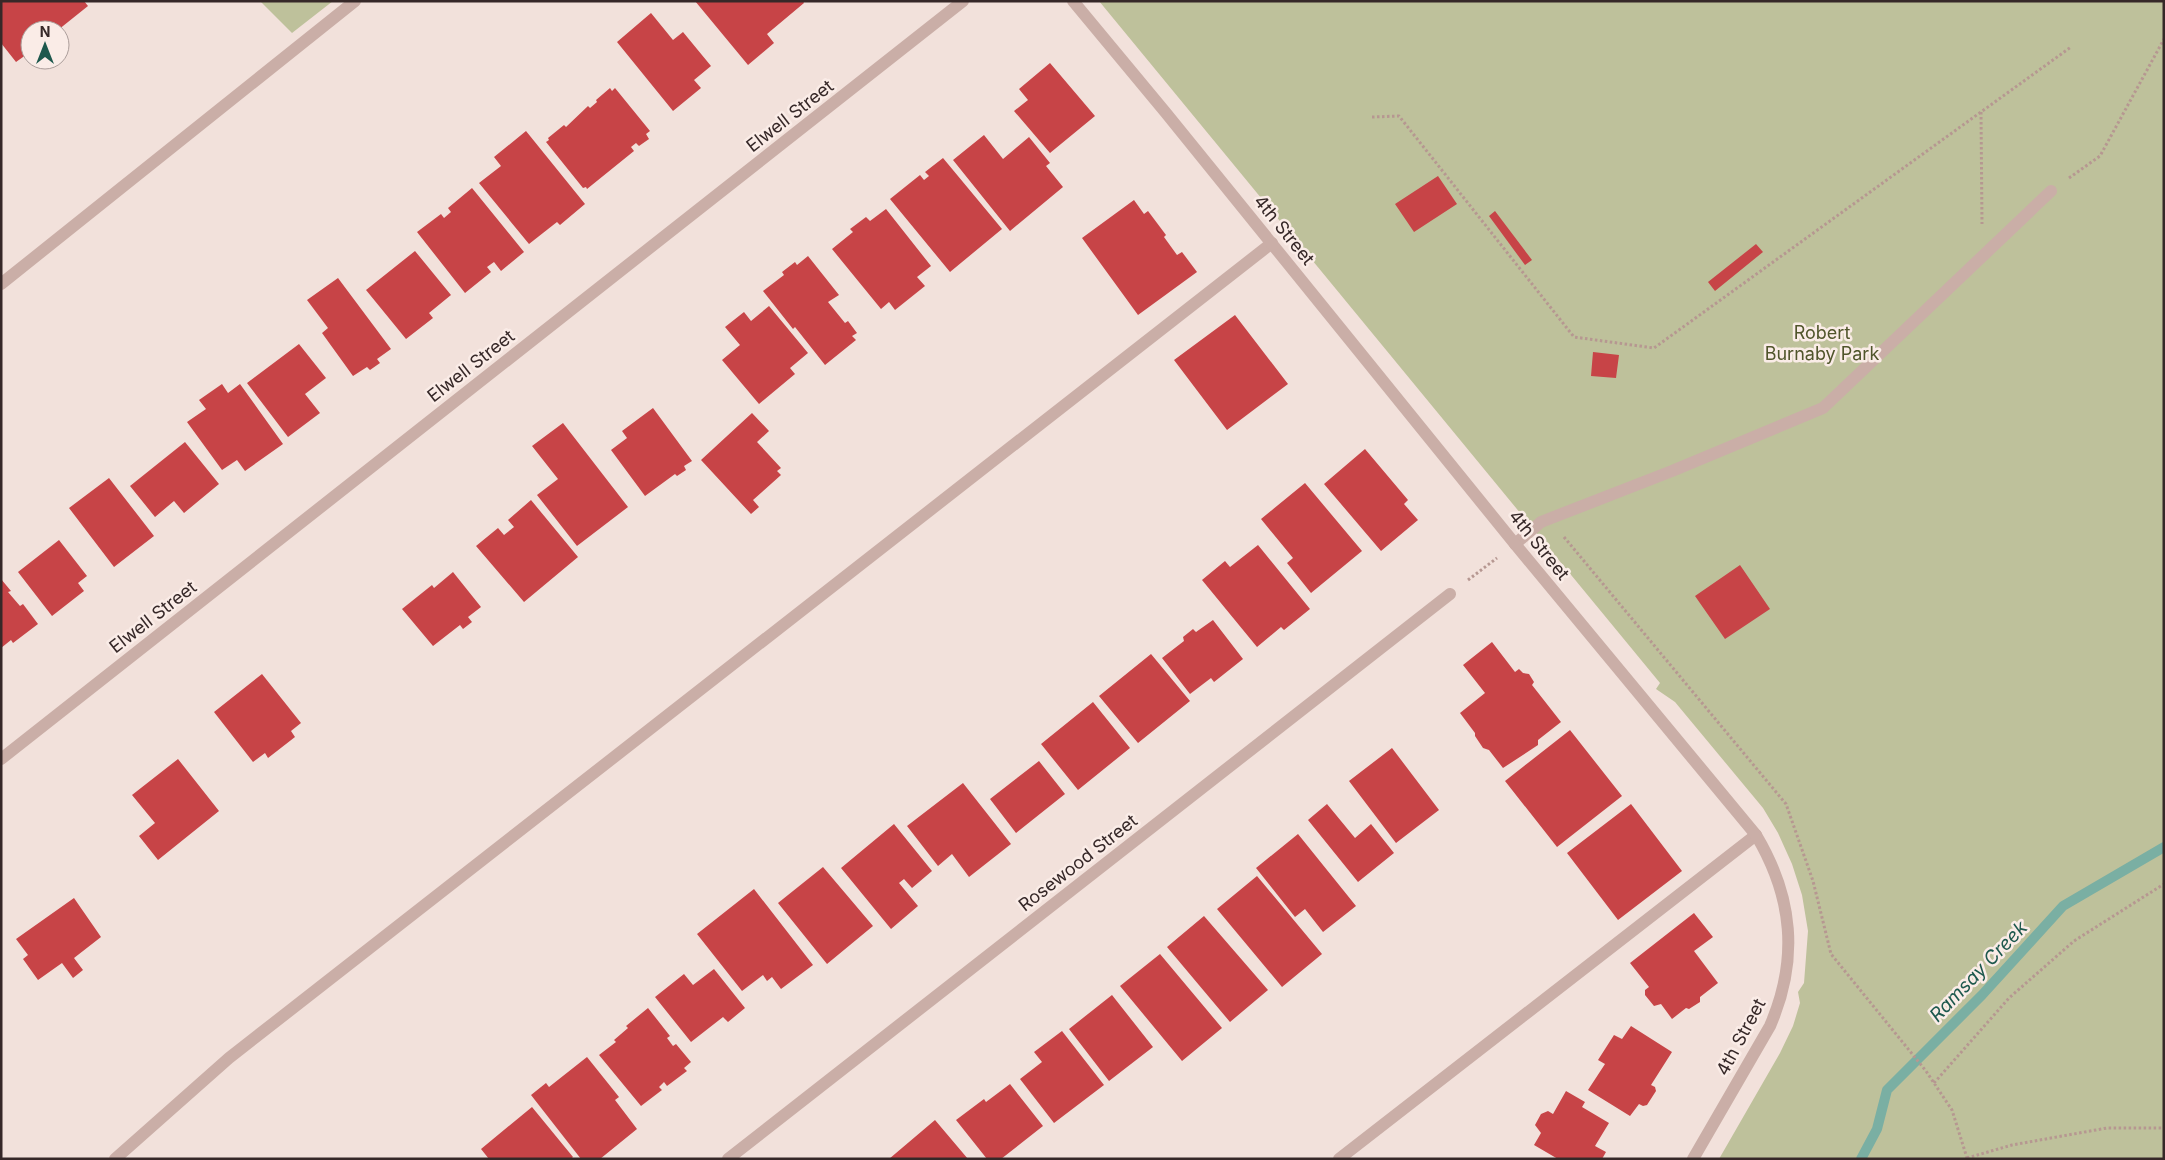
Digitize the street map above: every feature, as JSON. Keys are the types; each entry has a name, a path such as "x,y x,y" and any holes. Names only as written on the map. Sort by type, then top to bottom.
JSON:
{"street":[{"path":"1,284 355,1"},
{"name":"Elwell Street","path":"1,759 963,1"},
{"name":"4th Street","path":"1073,1 1272,243 1515,544 1756,835 1772,864 1784,898 1788,921 1788,942 1780,1003 1770,1026 1693,1159"},
{"path":"1515,544 1541,522 1672,471 1822,408 2051,191"},
{"path":"115,1159 229,1058 1272,243"},
{"name":"Rosewood Street","path":"728,1159 1450,594"},
{"path":"1339,1159 1756,835"}],"path":[{"path":"2051,191 2100,156 2164,39"},
{"path":"1372,117 1399,116 1574,337 1654,348 2071,47"},
{"path":"1981,112 1982,257"},
{"path":"1549,519 1786,804 1813,881 1830,954 1864,993 1952,1110 1967,1158 2012,1145 2107,1128 2164,1128"},
{"path":"1450,594 1515,544"},
{"path":"1934,1084 2009,998 2074,941 2164,884"}],"green space":[{"path":"260,1 333,1 292,33"},
{"name":"Robert Burnaby Park","path":"1099,1 2164,1 2164,1159 1719,1159 1780,1053 1793,1026 1800,1003 1798,992 1804,983 1808,931 1802,895 1792,864 1778,833 1763,808 1675,702 1656,689 1660,683"}],"building":[{"path":"1,1 84,1 88,6 70,20 20,20 20,59 16,62 1,43"},
{"path":"695,1 803,1 804,3 767,34 774,43 748,65"},
{"path":"651,13 673,40 683,32 711,66 694,80 701,88 673,111 617,42"},
{"path":"1050,63 1095,116 1050,153 1014,111 1028,100 1019,89"},
{"path":"610,88 612,91 615,88 650,131 646,134 649,139 639,146 636,143 631,147 634,151 587,189 586,187 583,188 546,142 549,140 548,138 564,125 566,127 588,106 590,108"},
{"path":"526,131 585,204 560,225 557,222 529,244 479,183 501,166 494,157"},
{"path":"984,135 1003,159 1029,137 1050,163 1046,166 1063,187 1010,231 953,160"},
{"path":"943,158 1002,229 950,272 890,199 920,175 924,180 929,176 925,172"},
{"path":"1438,176 1457,204 1414,232 1395,204"},
{"path":"472,188 524,252 501,271 494,262 487,267 491,272 465,293 417,232 441,214 444,218 451,212 448,208"},
{"path":"1134,200 1144,214 1148,211 1166,235 1164,237 1177,255 1182,252 1197,272 1138,315 1082,238"},
{"path":"886,209 931,266 917,277 925,286 895,310 889,302 881,309 832,249 853,232 850,229 866,217 870,221"},
{"path":"1495,211 1532,260 1525,265 1489,216"},
{"path":"1756,244 1763,252 1715,291 1708,282"},
{"path":"415,251 451,295 429,313 433,318 406,339 366,290"},
{"path":"808,256 839,295 828,302 845,323 848,321 857,333 852,336 856,340 825,365 763,291 784,275 782,272 795,262 797,265"},
{"path":"338,278 391,349 377,359 380,363 370,370 367,367 353,376 322,333 328,328 307,300"},
{"path":"769,306 808,353 790,368 795,374 759,404 722,360 740,345 725,327 744,312 751,321"},
{"path":"1235,315 1288,384 1227,430 1174,360"},
{"path":"299,344 326,378 305,394 320,413 288,437 247,383"},
{"path":"1593,352 1619,355 1616,378 1591,376"},
{"path":"222,384 228,393 240,384 283,444 245,471 237,460 222,470 187,422 206,409 199,400"},
{"path":"653,408 692,461 684,466 686,470 677,476 675,474 645,496 611,450 627,438 622,431"},
{"path":"752,413 769,431 757,442 781,468 777,471 781,475 753,500 759,507 751,514 701,460"},
{"path":"563,423 628,507 577,546 537,495 558,479 532,446"},
{"path":"185,442 219,484 184,513 174,501 155,517 130,486"},
{"path":"1365,449 1408,500 1404,504 1418,520 1381,551 1324,484"},
{"path":"109,478 154,536 114,567 69,508"},
{"path":"1305,483 1362,551 1311,593 1287,563 1293,558 1261,519"},
{"path":"531,500 578,557 524,602 476,546 498,528 504,535 514,527 508,520"},
{"path":"59,540 87,576 78,583 84,591 52,616 18,572"},
{"path":"1258,545 1310,609 1284,630 1281,627 1257,647 1202,580 1225,561 1230,567"},
{"path":"1740,565 1770,609 1725,639 1695,596"},
{"path":"453,572 481,607 468,617 472,622 463,629 460,625 433,646 402,609 432,585 434,588"},
{"path":"1,579 11,591 8,592 20,606 23,604 38,624 13,643 11,640 1,648"},
{"path":"1213,620 1243,659 1214,682 1211,678 1190,694 1162,658 1184,641 1183,637 1193,629 1196,632"},
{"path":"1492,642 1515,672 1519,669 1523,673 1529,674 1534,682 1532,685 1561,722 1538,740 1538,745 1503,768 1489,750 1483,748 1475,733 1460,713 1485,693 1463,665"},
{"path":"1151,654 1190,701 1138,743 1099,696"},
{"path":"262,674 301,723 291,731 295,737 268,758 265,753 253,762 214,712"},
{"path":"1093,702 1130,748 1078,790 1041,744"},
{"path":"1570,730 1622,796 1557,847 1505,781"},
{"path":"1392,748 1439,810 1396,843 1349,781"},
{"path":"178,759 219,811 158,860 139,836 155,823 132,795"},
{"path":"1039,761 1065,794 1016,833 990,799"},
{"path":"963,783 1011,844 969,877 952,854 938,866 907,826"},
{"path":"1327,804 1355,838 1371,824 1394,853 1358,882 1308,820"},
{"path":"1631,804 1682,871 1618,920 1567,853"},
{"path":"894,824 932,871 912,888 904,879 899,883 918,906 891,929 841,868"},
{"path":"1298,834 1356,906 1323,932 1305,909 1295,917 1256,868"},
{"path":"823,867 873,926 827,964 778,903"},
{"path":"1257,876 1322,954 1282,987 1217,909"},
{"path":"754,889 813,965 781,989 772,977 767,981 763,975 742,991 697,934"},
{"path":"74,898 101,937 74,958 83,970 73,978 62,963 38,980 23,959 28,955 16,939"},
{"path":"1694,913 1713,937 1694,951 1718,983 1700,997 1700,1002 1689,1009 1686,1008 1672,1019 1661,1004 1654,1006 1645,995 1645,990 1649,987 1630,963"},
{"path":"1204,916 1268,990 1230,1022 1167,947"},
{"path":"1160,954 1222,1028 1182,1061 1120,986"},
{"path":"714,969 745,1008 728,1022 723,1017 691,1042 655,997 684,974 693,985"},
{"path":"1112,995 1153,1047 1109,1081 1069,1029"},
{"path":"648,1008 670,1036 667,1038 673,1046 676,1044 691,1062 684,1068 687,1071 667,1086 664,1082 659,1087 662,1090 641,1106 599,1055 616,1042 614,1040 628,1028 626,1026"},
{"path":"1631,1026 1672,1052 1651,1085 1655,1087 1656,1091 1647,1105 1639,1104 1630,1116 1588,1090 1605,1064 1598,1060 1614,1035 1622,1039"},
{"path":"1062,1031 1104,1085 1054,1123 1020,1079 1042,1062 1034,1052"},
{"path":"587,1057 619,1097 615,1100 637,1129 600,1159 581,1159 531,1095 546,1083 549,1087"},
{"path":"1010,1084 1043,1126 1001,1159 987,1159 956,1120 984,1099 986,1102"},
{"path":"1566,1091 1585,1102 1582,1107 1609,1123 1595,1146 1606,1152 1602,1159 1558,1159 1534,1145 1541,1133 1535,1125 1541,1114 1548,1111 1553,1114"},
{"path":"532,1107 573,1157 571,1159 489,1159 481,1149"},
{"path":"935,1120 968,1159 889,1159"}],"waterway":[{"name":"Ramsay Creek","path":"1861,1159 1877,1129 1887,1090 1982,995 2063,906 2164,847"}]}
